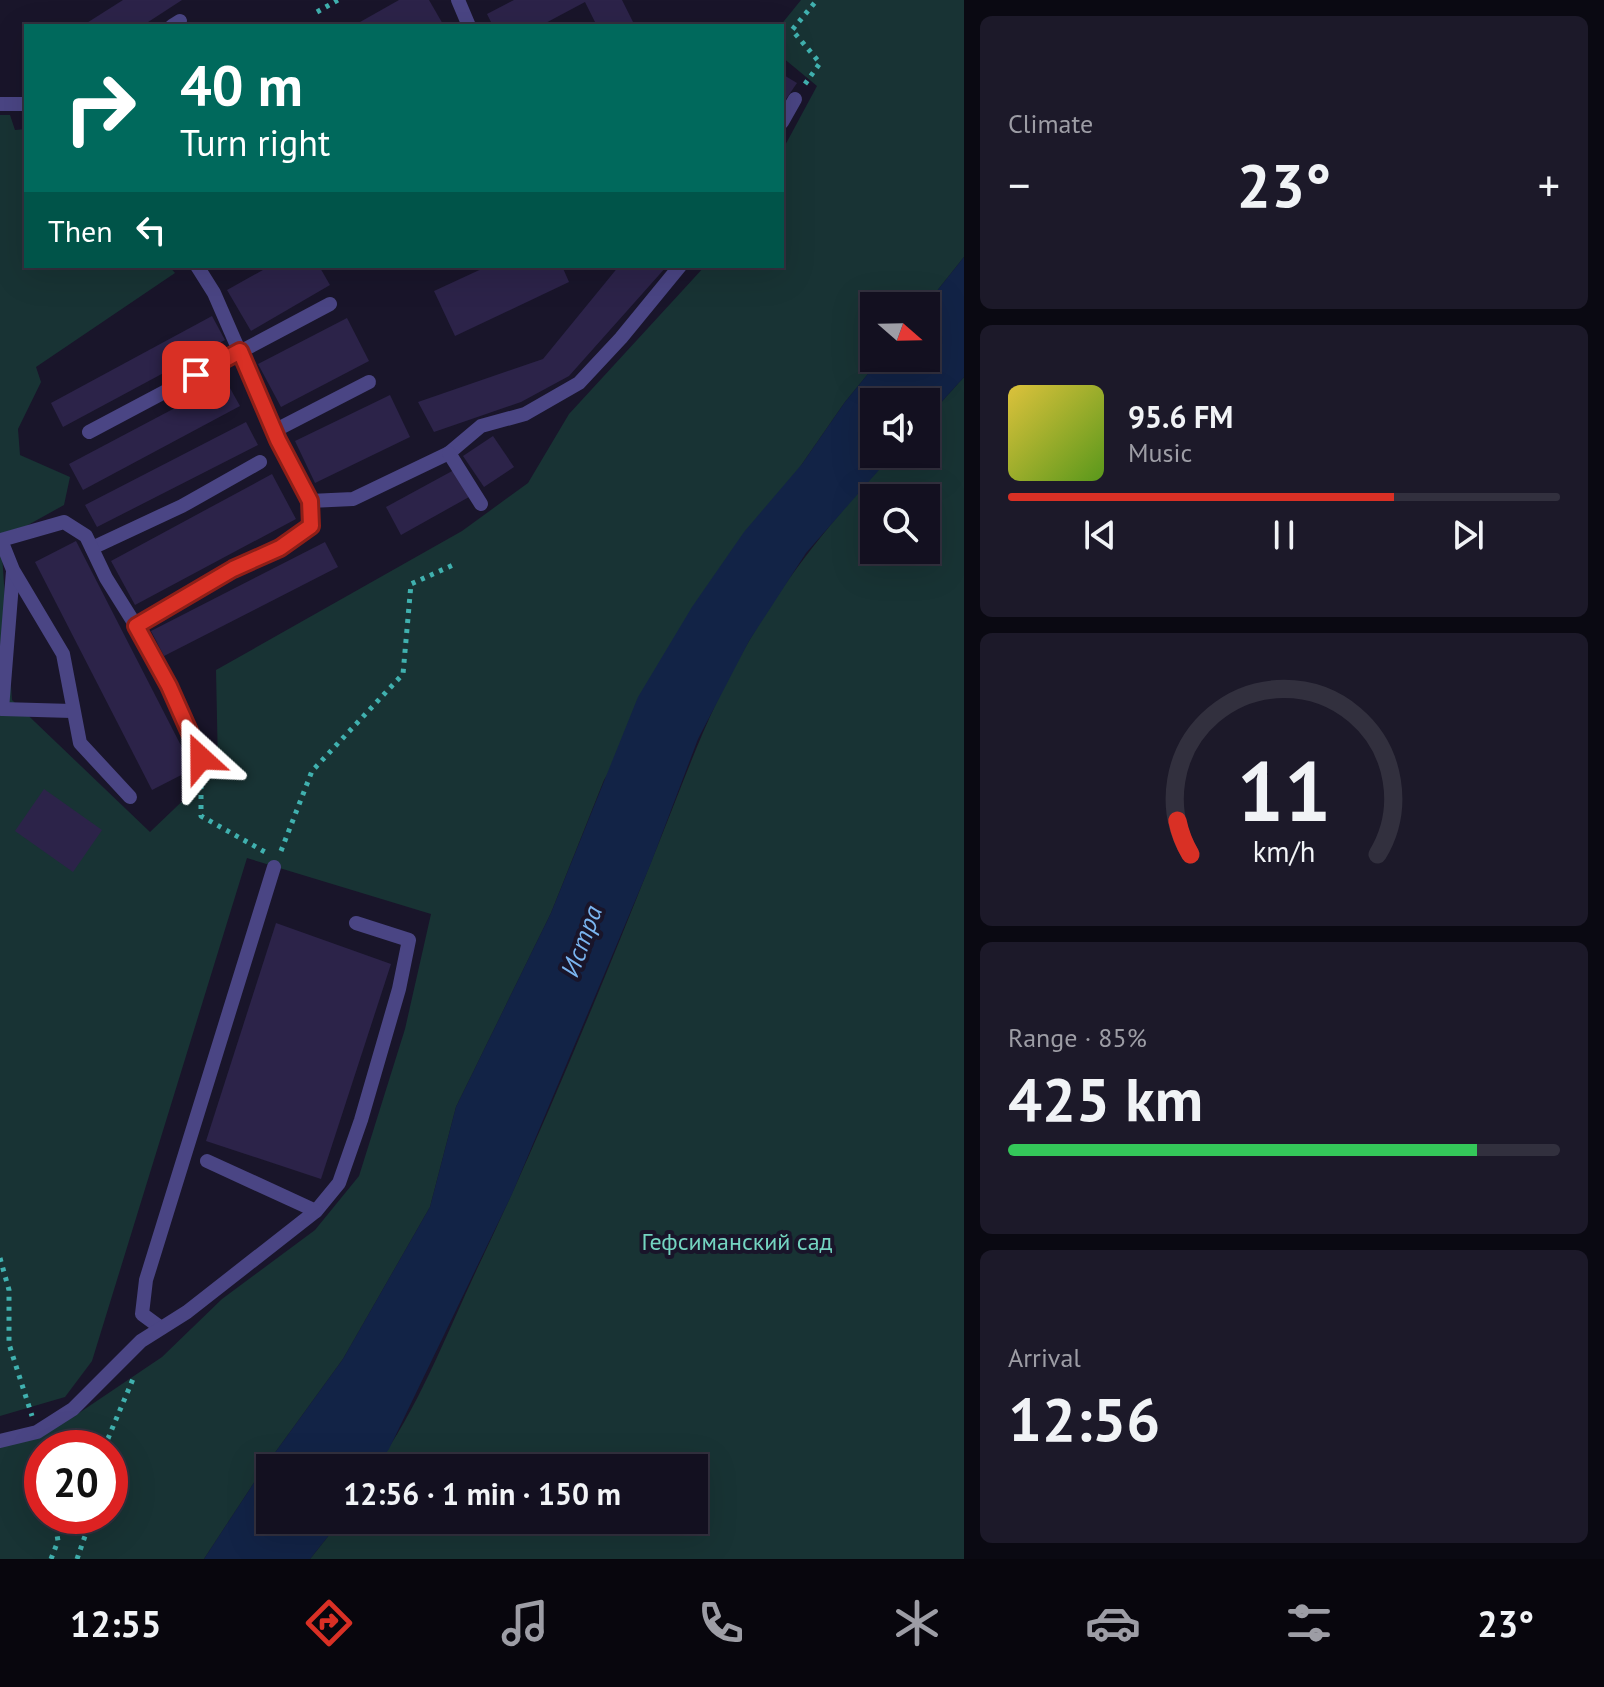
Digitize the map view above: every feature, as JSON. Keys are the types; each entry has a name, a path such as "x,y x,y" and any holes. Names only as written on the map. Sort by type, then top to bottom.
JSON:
{"lane":[{"path":"458,0 468,24"},
{"path":"784,118 795,99"},
{"path":"0,104 24,104"},
{"path":"310,501 353,499 449,453 481,426 525,414 579,383 678,268"},
{"path":"136,626 233,569 280,548 311,526 310,501 274,431 240,351 200,270"},
{"path":"89,432 330,304"},
{"path":"274,431 369,382"},
{"path":"449,453 481,504"},
{"path":"92,548 182,506 260,462"},
{"path":"130,797 80,743 63,654 13,570 1,540 64,522 86,536 169,686 201,758"},
{"path":"13,570 2,709 72,711"},
{"path":"161,1328 142,1314 146,1280 274,867"},
{"path":"40,1430 73,1409 141,1341 225,1284 316,1211 339,1183 361,1120 399,989 409,940 356,923"},
{"path":"207,1161 316,1211"},
{"path":"0,1441 24,1435"}],"path":[{"path":"317,12 338,0"},
{"path":"795,99 820,63 792,30 817,0"},
{"path":"201,758 201,816 278,859 312,771 403,674 411,584 453,565"},
{"path":"0,1258 9,1290 9,1344 36,1430"},
{"path":"110,1430 136,1373"},
{"path":"51,1559 58,1541 57,1534"},
{"path":"77,1559 86,1534"}],"green space":[{"path":"801,0 964,0 964,257 936,292 860,292 860,372 870,372 802,464 604,780 551,913 456,1107 430,1207 343,1359 274,1454 256,1454 256,1480 204,1559 0,1559 0,1448 24,1438 24,1534 128,1534 128,1430 42,1430 73,1417 162,1357 222,1299 315,1230 359,1176 405,1029 431,914 247,858 92,1361 65,1397 0,1416 0,115 10,115 15,130 24,129 24,268 171,268 175,273 36,367 41,382 18,429 20,455 70,477 64,505 1,540 12,700 150,832 218,767 216,670 462,531 528,483 569,414 703,268 784,268 784,147 817,86 784,59 782,24"},
{"name":"Гефсиманский сад","path":"964,377 964,1559 310,1559 330,1534 708,1534 708,1454 384,1454 418,1397 523,1168 720,695 764,616 834,520 860,491 860,564 940,564 940,484 866,484 880,468 940,468 940,404"}],"water":[{"name":"Истра","path":"964,257 964,377 940,404 940,388 860,388 860,468 881,468 867,484 860,484 860,492 806,553 749,641 698,739 651,863 512,1194 389,1449 385,1454 274,1454 343,1359 430,1207 456,1107 551,913 638,697 692,607 744,532 802,464 870,372 940,372 940,292 936,292"},
{"path":"256,1480 256,1534 330,1534 310,1559 204,1559"}],"building":[{"path":"123,0 182,0 145,24 85,24"},
{"path":"399,0 429,0 443,24 357,24"},
{"path":"514,0 622,0 634,24 596,24 585,2 544,24 492,24 487,14"},
{"path":"784,75 797,83 784,102"},
{"path":"266,268 320,268 330,285 251,331 227,290"},
{"path":"484,268 563,268 569,282 455,336 434,291"},
{"path":"617,268 665,268 569,376 521,402 434,432 418,402 543,359"},
{"path":"212,316 225,340 63,427 51,403"},
{"path":"347,318 369,361 281,407 258,364"},
{"path":"226,381 240,406 83,490 69,464"},
{"path":"390,395 410,437 315,483 295,441"},
{"path":"246,422 258,445 97,527 85,505"},
{"path":"493,436 514,467 484,487 463,456"},
{"path":"454,470 469,497 401,535 386,507"},
{"path":"272,474 296,519 135,605 111,561"},
{"path":"76,541 193,769 152,790 35,562"},
{"path":"325,542 338,567 164,656 151,631"},
{"path":"44,789 102,830 73,872 15,831"},
{"path":"276,923 391,964 321,1179 206,1141"}],"route":[{"path":"196,375 240,351 278,440 310,501 311,526 280,548 233,569 136,626 169,686 201,758"}]}
